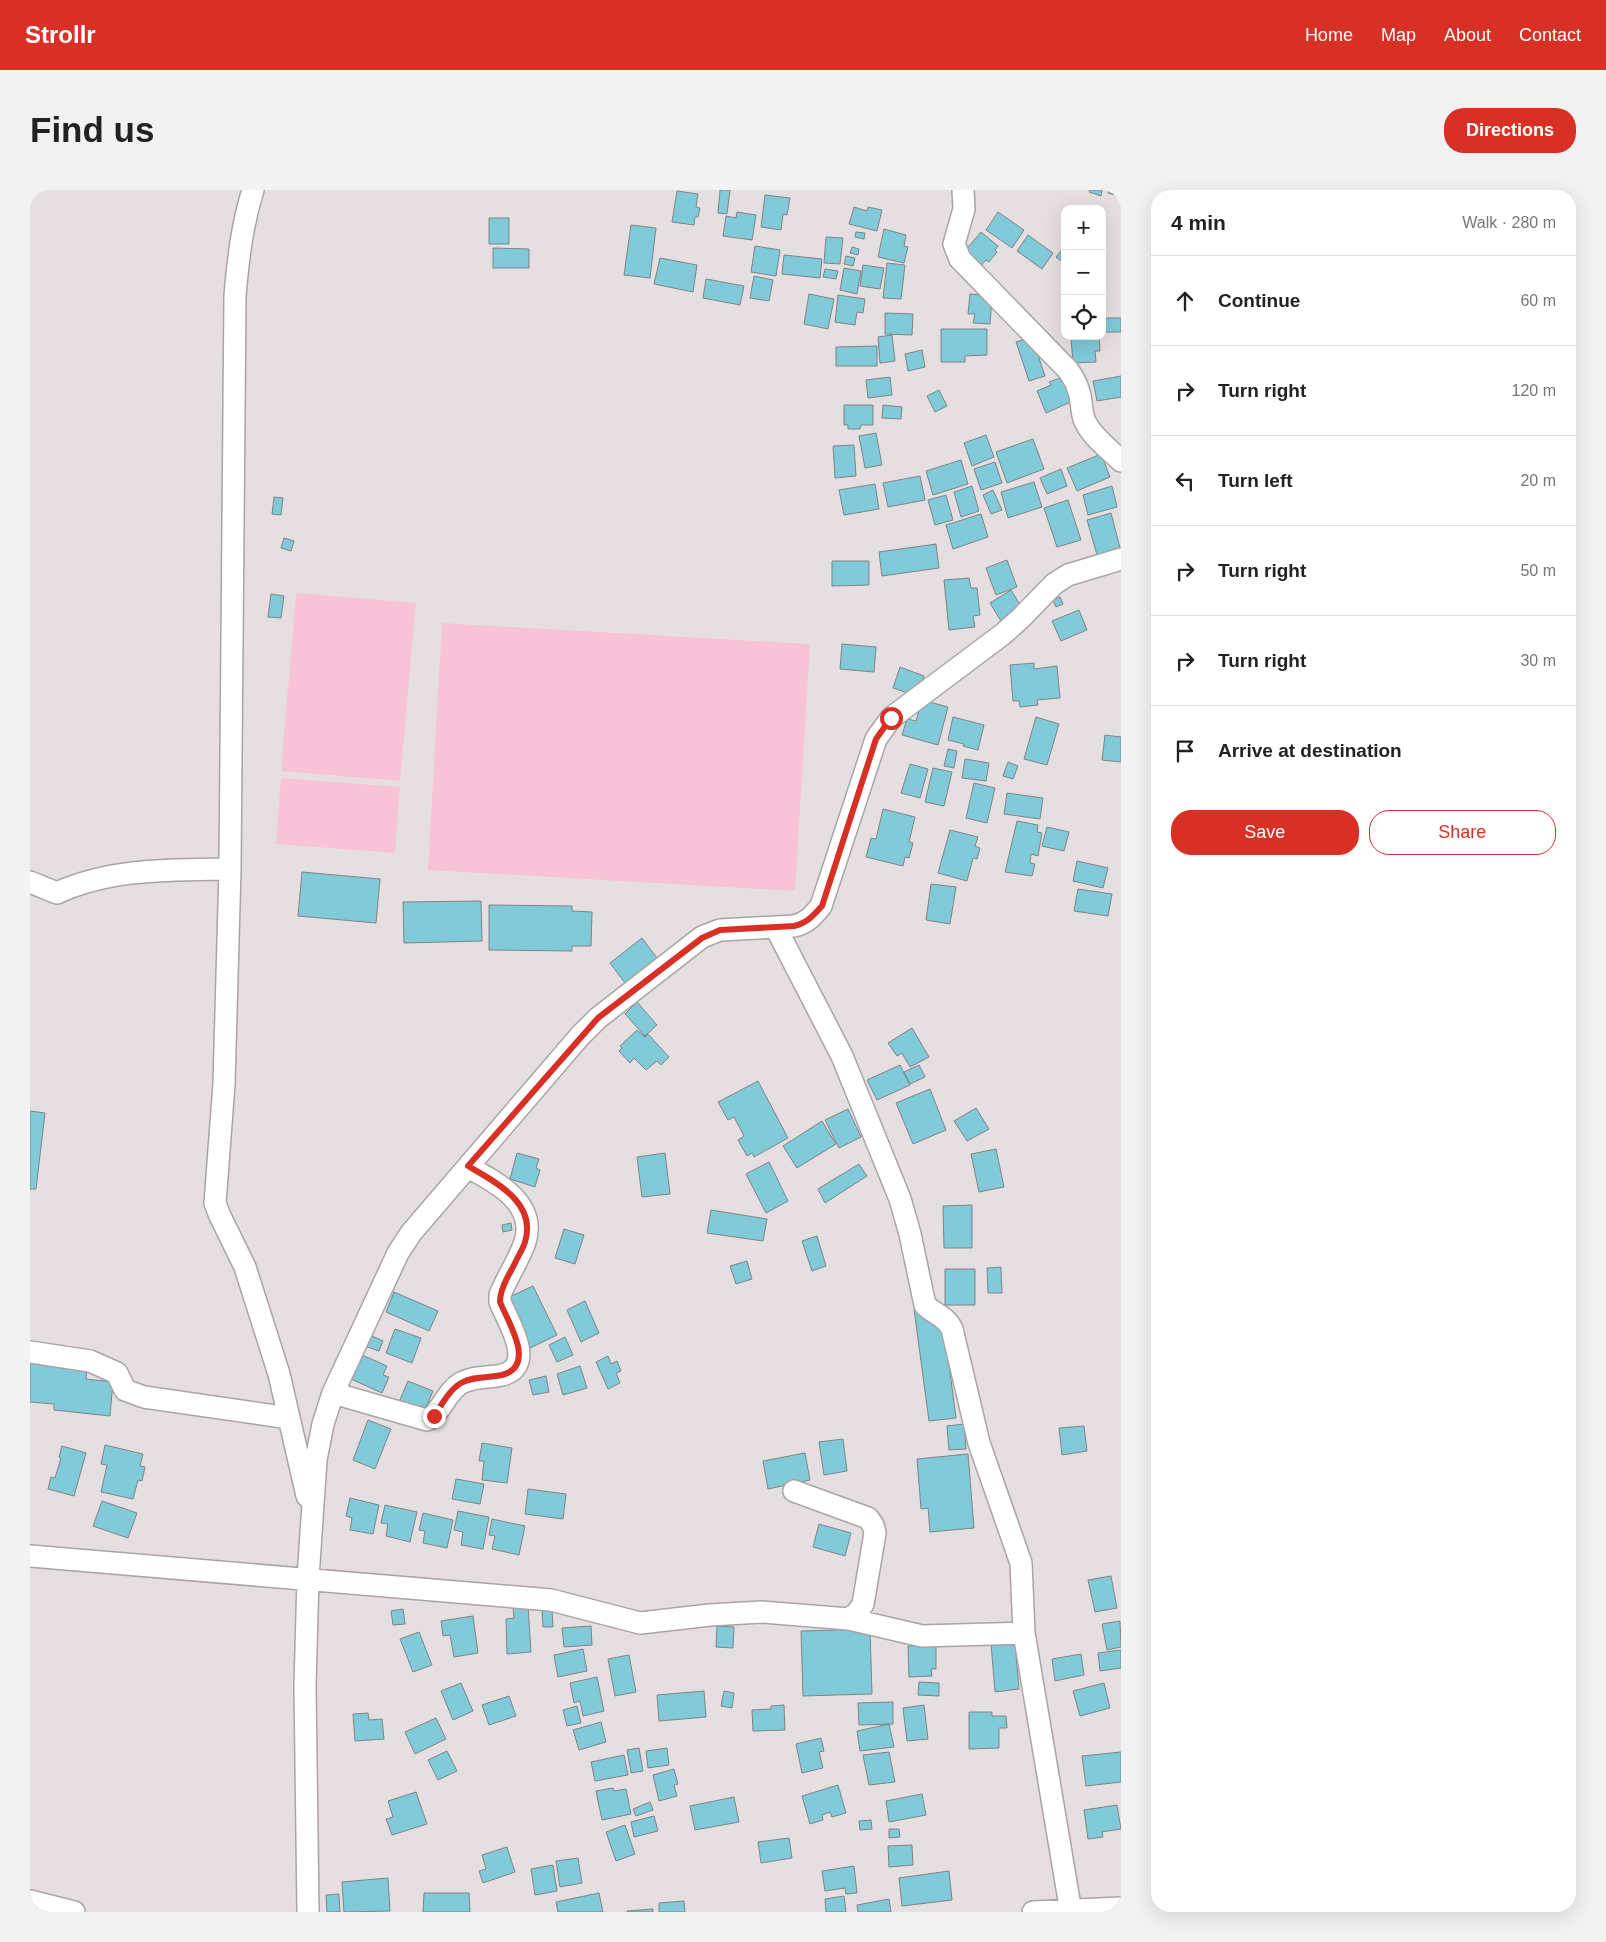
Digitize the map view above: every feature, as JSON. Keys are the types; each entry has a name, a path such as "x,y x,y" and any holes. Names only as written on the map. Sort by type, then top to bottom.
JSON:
{"street":[{"path":"253,190 246,211 239,251 235,296 230,869 224,1084 215,1204 245,1267 279,1374 312,1518"},
{"path":"963,190 964,209 954,244 960,259 1068,370 1080,394 1085,422 1121,461"},
{"path":"308,1912 305,1685 308,1578 316,1460 323,1424 334,1393 398,1253 410,1233 598,1018 702,938 720,930 776,928 804,924 822,906 876,739 891,718 1003,634 1054,584 1068,575 1121,559"},
{"path":"30,882 57,893 79,883 105,877 152,871 230,869"},
{"path":"776,928 842,1056 900,1198 910,1234 925,1305 948,1321 952,1329 979,1443 1021,1563 1024,1633 1071,1911"},
{"path":"334,1393 427,1420 434,1416 458,1384 469,1379 503,1375 514,1370 519,1362 520,1350 500,1302 500,1294 525,1243 527,1228 524,1214 517,1201 507,1190 468,1166"},
{"path":"30,1352 90,1361 117,1373 125,1390 144,1397 289,1418"},
{"path":"794,1491 868,1518 873,1525 875,1534 863,1604 857,1613 849,1619"},
{"path":"30,1556 551,1600 640,1623 710,1615 761,1612 849,1619 922,1636 1024,1633"},
{"path":"30,1901 74,1912"},
{"path":"1033,1912 1121,1908"}],"shaded area":[{"path":"296,593 416,603 400,781 281,771"},
{"path":"442,623 810,644 795,891 428,870"},
{"path":"281,778 400,787 395,853 276,844"}],"building":[{"path":"720,190 730,190 727,214 718,213"},
{"path":"1090,190 1102,190 1101,196 1089,192"},
{"path":"1109,190 1121,190 1119,196 1108,193"},
{"path":"677,191 698,194 696,207 700,208 698,217 695,217 694,225 672,222"},
{"path":"765,195 790,198 787,215 783,214 781,230 761,227"},
{"path":"854,207 867,211 868,207 882,210 877,231 849,224"},
{"path":"737,212 756,215 752,240 723,236 726,216 736,218"},
{"path":"998,212 1024,230 1012,248 986,230"},
{"path":"489,218 509,218 509,244 489,244"},
{"path":"631,225 656,228 650,278 624,275"},
{"path":"884,229 906,235 904,246 908,247 904,263 878,257"},
{"path":"856,232 865,233 864,239 855,237"},
{"path":"981,232 998,246 995,250 997,252 989,262 986,260 979,268 963,253"},
{"path":"1028,235 1053,253 1042,269 1017,251"},
{"path":"826,237 843,238 840,264 824,263"},
{"path":"755,246 780,250 776,276 751,272"},
{"path":"852,247 859,249 858,255 850,253"},
{"path":"493,248 529,249 529,268 493,268"},
{"path":"1061,251 1061,261 1056,257"},
{"path":"784,255 822,259 820,278 782,274"},
{"path":"846,256 855,258 853,266 844,264"},
{"path":"660,258 697,265 693,292 654,284"},
{"path":"887,263 905,265 901,299 883,298"},
{"path":"863,265 884,268 880,289 860,286"},
{"path":"844,268 861,271 857,294 840,290"},
{"path":"825,269 838,271 836,279 823,277"},
{"path":"754,276 773,280 769,301 750,298"},
{"path":"706,279 744,286 740,305 703,298"},
{"path":"809,294 834,299 828,329 804,324"},
{"path":"970,294 992,296 990,324 973,323 975,314 968,314"},
{"path":"838,295 865,299 863,313 857,312 855,325 835,322"},
{"path":"885,313 913,314 912,335 885,334"},
{"path":"1106,318 1121,318 1121,332 1106,332"},
{"path":"941,329 987,329 987,355 965,356 965,362 941,362"},
{"path":"892,335 895,361 880,363 878,337"},
{"path":"1032,337 1045,376 1029,381 1016,342"},
{"path":"1071,340 1099,340 1100,351 1095,351 1096,362 1073,363"},
{"path":"877,346 877,366 836,366 836,347"},
{"path":"922,350 925,367 908,371 905,354"},
{"path":"1121,376 1121,397 1097,401 1093,381"},
{"path":"890,377 892,395 868,398 866,380"},
{"path":"1063,377 1073,401 1046,413 1037,391 1051,385 1049,382"},
{"path":"939,390 947,406 935,412 927,396"},
{"path":"844,405 873,405 873,425 861,425 860,429 848,429 848,425 844,425"},
{"path":"883,405 902,407 901,419 882,418"},
{"path":"876,433 882,465 865,468 859,436"},
{"path":"986,435 994,457 972,466 964,443"},
{"path":"1033,439 1044,469 1007,483 996,452"},
{"path":"854,445 856,476 835,478 833,446"},
{"path":"1101,454 1110,477 1077,491 1067,468"},
{"path":"961,460 968,484 933,495 926,471"},
{"path":"995,462 1002,483 981,490 974,469"},
{"path":"1061,469 1067,486 1047,494 1040,478"},
{"path":"920,476 925,500 888,507 883,483"},
{"path":"1034,482 1042,507 1008,518 1001,492"},
{"path":"875,484 879,509 844,515 839,490"},
{"path":"972,486 979,511 961,517 954,492"},
{"path":"1112,486 1117,507 1088,515 1083,495"},
{"path":"993,490 1002,510 991,514 983,495"},
{"path":"946,495 953,520 935,525 928,500"},
{"path":"274,497 283,498 281,515 272,514"},
{"path":"1068,500 1081,540 1057,547 1044,508"},
{"path":"1111,513 1120,548 1097,555 1087,520"},
{"path":"981,514 988,537 953,549 946,525"},
{"path":"284,538 294,541 291,551 281,548"},
{"path":"936,544 939,568 882,576 879,552"},
{"path":"1007,560 1017,587 996,595 986,568"},
{"path":"832,561 869,561 869,585 832,586"},
{"path":"969,578 971,588 977,588 980,615 973,616 975,627 949,630 944,580"},
{"path":"1011,590 1022,608 1001,621 990,603"},
{"path":"271,594 284,596 281,618 268,617"},
{"path":"1060,597 1063,604 1056,607 1053,600"},
{"path":"1079,610 1087,630 1061,641 1052,621"},
{"path":"842,644 876,647 874,672 840,669"},
{"path":"1034,663 1034,669 1057,666 1060,698 1037,700 1038,705 1020,707 1019,701 1013,701 1010,665"},
{"path":"900,667 924,676 917,696 893,688"},
{"path":"922,700 948,707 938,745 902,735 907,719 916,721"},
{"path":"953,717 984,725 978,750 948,740"},
{"path":"1036,717 1059,724 1047,765 1024,759"},
{"path":"1105,735 1121,737 1121,762 1102,760"},
{"path":"948,749 957,751 954,768 944,766"},
{"path":"965,759 989,763 986,781 962,778"},
{"path":"1008,762 1018,766 1013,779 1003,776"},
{"path":"910,764 928,769 920,798 901,793"},
{"path":"933,768 952,772 944,806 925,802"},
{"path":"974,783 995,788 987,823 966,818"},
{"path":"1007,793 1043,798 1040,819 1004,814"},
{"path":"883,809 915,817 909,842 913,843 909,858 905,857 903,866 866,857 871,838 876,839"},
{"path":"1017,821 1038,825 1037,832 1042,833 1038,856 1031,854 1030,863 1035,864 1032,876 1005,872"},
{"path":"1047,827 1069,832 1064,851 1042,846"},
{"path":"950,830 978,837 975,846 980,848 977,859 973,858 967,881 938,873"},
{"path":"1077,861 1108,868 1103,888 1073,881"},
{"path":"302,872 380,879 376,923 298,916"},
{"path":"931,884 956,887 950,924 926,920"},
{"path":"1078,889 1112,894 1108,916 1074,911"},
{"path":"481,901 482,941 404,943 403,902"},
{"path":"489,905 572,906 572,911 592,912 591,946 572,946 572,951 489,950"},
{"path":"642,938 663,966 631,991 610,963"},
{"path":"637,1002 657,1025 645,1036 625,1014"},
{"path":"912,1028 929,1057 910,1067 902,1053 897,1056 888,1043"},
{"path":"637,1030 645,1037 648,1034 669,1057 661,1065 657,1061 646,1070 634,1058 630,1063 619,1051 622,1048 620,1046"},
{"path":"900,1065 910,1085 877,1100 867,1080"},
{"path":"919,1065 925,1077 910,1084 904,1072"},
{"path":"758,1081 788,1138 754,1157 752,1153 747,1156 738,1140 744,1136 734,1117 728,1120 718,1102"},
{"path":"930,1089 946,1130 913,1144 896,1103"},
{"path":"976,1108 989,1129 967,1141 954,1121"},
{"path":"848,1109 861,1137 839,1148 825,1120"},
{"path":"30,1111 45,1113 36,1189 30,1189"},
{"path":"822,1121 836,1144 797,1168 783,1146"},
{"path":"996,1149 1004,1187 979,1192 971,1154"},
{"path":"517,1153 539,1159 536,1168 540,1170 535,1187 510,1179"},
{"path":"665,1153 670,1194 642,1197 637,1157"},
{"path":"769,1162 788,1201 766,1213 746,1174"},
{"path":"859,1164 867,1176 825,1203 818,1189"},
{"path":"972,1205 972,1248 944,1248 943,1206"},
{"path":"711,1210 767,1219 763,1241 707,1233"},
{"path":"511,1223 512,1230 503,1232 502,1225"},
{"path":"564,1229 584,1235 575,1264 555,1258"},
{"path":"817,1236 826,1266 812,1271 802,1241"},
{"path":"747,1261 752,1279 736,1284 730,1266"},
{"path":"1001,1267 1002,1293 988,1293 987,1268"},
{"path":"945,1269 975,1269 975,1305 945,1305"},
{"path":"533,1286 557,1335 528,1349 505,1299"},
{"path":"394,1292 438,1311 429,1331 386,1312"},
{"path":"585,1301 599,1333 581,1342 567,1310"},
{"path":"914,1309 944,1326 956,1418 929,1421"},
{"path":"395,1329 421,1338 412,1363 386,1353"},
{"path":"370,1335 383,1341 379,1351 365,1346"},
{"path":"565,1337 573,1355 557,1362 549,1345"},
{"path":"362,1355 387,1366 383,1375 389,1377 382,1393 351,1379"},
{"path":"608,1356 611,1364 617,1361 621,1371 616,1373 620,1383 608,1389 596,1362"},
{"path":"30,1362 87,1368 86,1379 113,1382 110,1416 54,1410 54,1404 30,1402"},
{"path":"580,1366 587,1388 563,1395 557,1374"},
{"path":"546,1376 549,1392 533,1395 529,1380"},
{"path":"408,1381 433,1391 424,1412 399,1402"},
{"path":"368,1420 391,1429 375,1469 353,1460"},
{"path":"964,1424 966,1449 949,1450 947,1426"},
{"path":"1084,1426 1087,1451 1062,1455 1059,1428"},
{"path":"843,1439 847,1471 824,1475 819,1442"},
{"path":"482,1443 512,1448 507,1483 482,1480 484,1461 479,1461"},
{"path":"105,1445 143,1454 140,1466 145,1467 142,1481 138,1480 133,1499 101,1492 107,1465 101,1464"},
{"path":"62,1446 86,1453 74,1496 48,1489 51,1477 55,1478 61,1458 59,1457"},
{"path":"805,1453 810,1480 768,1489 763,1461"},
{"path":"968,1454 974,1528 930,1532 928,1508 921,1509 917,1459"},
{"path":"456,1479 484,1484 480,1504 452,1499"},
{"path":"528,1489 566,1494 563,1519 525,1514"},
{"path":"350,1498 379,1505 373,1534 350,1530 352,1518 346,1516"},
{"path":"102,1501 137,1513 128,1538 93,1526"},
{"path":"385,1505 417,1512 410,1542 386,1536 388,1524 381,1523"},
{"path":"458,1511 489,1517 483,1549 461,1545 463,1532 454,1530"},
{"path":"423,1513 453,1520 447,1548 423,1543 425,1531 419,1530"},
{"path":"492,1519 525,1526 519,1555 492,1549 495,1536 489,1535"},
{"path":"819,1524 851,1533 845,1556 813,1547"},
{"path":"1111,1576 1117,1608 1095,1612 1088,1580"},
{"path":"528,1606 531,1652 507,1654 506,1619 514,1618 513,1607"},
{"path":"403,1609 405,1624 393,1625 391,1611"},
{"path":"542,1610 552,1610 553,1627 543,1627"},
{"path":"473,1616 478,1653 454,1657 450,1635 443,1636 441,1621"},
{"path":"1120,1621 1121,1647 1107,1650 1102,1624"},
{"path":"591,1626 592,1645 564,1647 562,1628"},
{"path":"717,1626 734,1627 733,1648 716,1647"},
{"path":"870,1629 872,1694 803,1696 801,1631"},
{"path":"419,1632 432,1665 413,1672 400,1639"},
{"path":"1015,1642 1019,1689 995,1692 991,1644"},
{"path":"936,1645 936,1669 931,1669 932,1676 909,1677 908,1646"},
{"path":"583,1649 587,1671 558,1677 554,1655"},
{"path":"1121,1650 1121,1668 1100,1671 1098,1653"},
{"path":"1081,1654 1084,1675 1055,1681 1052,1659"},
{"path":"629,1655 636,1692 615,1696 608,1659"},
{"path":"597,1677 604,1711 583,1716 580,1701 574,1703 570,1683"},
{"path":"919,1682 939,1683 939,1696 918,1695"},
{"path":"461,1683 473,1711 453,1720 441,1691"},
{"path":"1104,1683 1110,1708 1080,1716 1073,1691"},
{"path":"704,1691 706,1717 659,1721 657,1695"},
{"path":"724,1691 734,1693 732,1708 721,1706"},
{"path":"509,1696 516,1716 489,1725 482,1705"},
{"path":"893,1702 893,1724 859,1725 858,1703"},
{"path":"784,1705 785,1730 753,1731 752,1710 771,1709 771,1706"},
{"path":"924,1705 928,1739 907,1741 903,1708"},
{"path":"577,1706 581,1723 567,1726 563,1710"},
{"path":"969,1712 992,1712 992,1716 1006,1716 1007,1728 999,1728 999,1748 969,1749"},
{"path":"368,1713 369,1720 382,1719 384,1739 355,1741 353,1714"},
{"path":"436,1718 446,1739 415,1754 405,1732"},
{"path":"601,1722 606,1742 579,1750 573,1730"},
{"path":"889,1724 894,1747 860,1751 857,1731"},
{"path":"821,1738 824,1751 819,1752 823,1768 802,1773 796,1744"},
{"path":"639,1748 643,1771 631,1773 627,1750"},
{"path":"667,1748 669,1765 648,1768 646,1751"},
{"path":"447,1751 457,1771 438,1780 428,1760"},
{"path":"889,1752 895,1782 869,1785 863,1755"},
{"path":"1121,1752 1121,1782 1086,1786 1082,1756"},
{"path":"624,1755 628,1775 595,1781 591,1762"},
{"path":"674,1769 678,1784 674,1785 677,1796 659,1801 653,1775"},
{"path":"838,1785 846,1813 832,1817 830,1812 822,1815 823,1820 810,1824 802,1796"},
{"path":"613,1788 614,1791 626,1789 631,1814 602,1820 596,1791"},
{"path":"416,1792 427,1824 392,1835 386,1819 393,1817 388,1801"},
{"path":"922,1794 926,1815 889,1822 886,1801"},
{"path":"734,1797 739,1822 695,1830 690,1806"},
{"path":"650,1802 653,1810 636,1816 633,1809"},
{"path":"1117,1805 1121,1829 1102,1832 1103,1837 1088,1839 1084,1810"},
{"path":"654,1816 658,1831 634,1837 631,1822"},
{"path":"871,1820 872,1829 860,1830 859,1821"},
{"path":"625,1825 635,1854 616,1861 606,1832"},
{"path":"889,1829 899,1829 900,1837 889,1838"},
{"path":"789,1838 792,1858 761,1863 758,1842"},
{"path":"912,1845 913,1865 889,1867 888,1846"},
{"path":"507,1847 515,1872 483,1883 479,1871 486,1869 482,1855"},
{"path":"578,1858 582,1883 560,1887 556,1861"},
{"path":"553,1865 557,1891 535,1895 531,1869"},
{"path":"854,1866 857,1893 846,1894 845,1888 825,1891 822,1871"},
{"path":"949,1871 952,1900 902,1906 899,1878"},
{"path":"388,1878 390,1911 344,1912 342,1882"},
{"path":"424,1893 469,1893 470,1912 423,1912"},
{"path":"599,1893 603,1912 558,1912 556,1902"},
{"path":"339,1894 340,1912 327,1912 326,1895"},
{"path":"844,1896 846,1912 826,1912 825,1899"},
{"path":"889,1899 891,1912 858,1912 857,1905"},
{"path":"684,1901 685,1912 659,1912 659,1903"},
{"path":"653,1909 653,1912 627,1912 627,1911"}],"route":[{"path":"434,1416 458,1384 469,1379 503,1375 514,1370 519,1362 520,1350 500,1302 500,1294 525,1243 527,1228 524,1214 517,1201 507,1190 468,1166 580,1036 598,1018 702,938 720,930 794,926 804,924 814,916 822,906 876,739 882,728 891,718"}]}
